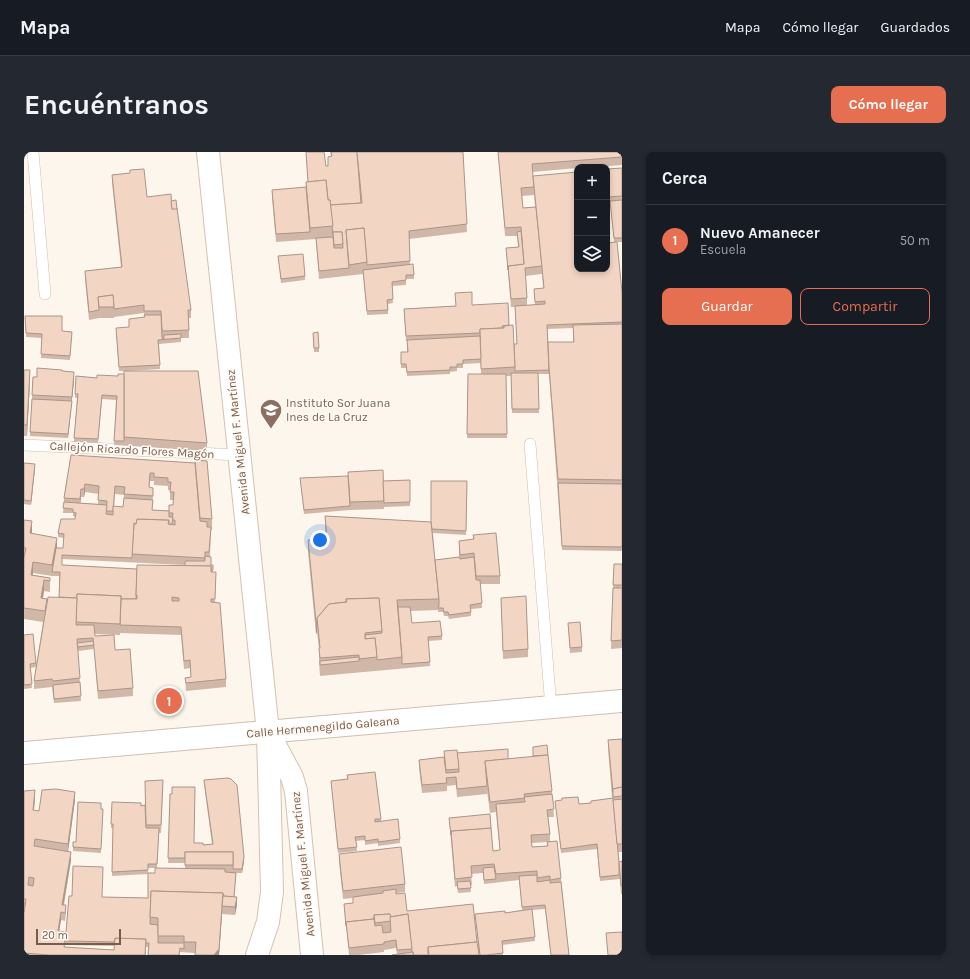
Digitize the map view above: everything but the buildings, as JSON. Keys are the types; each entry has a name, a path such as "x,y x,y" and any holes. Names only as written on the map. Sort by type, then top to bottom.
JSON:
{"main road":[{"name":"Avenida Miguel F. Martínez","path":"208,152 268,732 272,892 268,922 257,955"},
{"name":"Calle Hermenegildo Galeana","path":"24,753 622,702"},
{"name":"Avenida Miguel F. Martínez","path":"268,732 292,777 296,791 312,955"}],"lane":[{"path":"33,152 45,294"},
{"path":"530,444 551,708"},
{"name":"Callejón Ricardo Flores Magón","path":"24,445 239,455"}],"place":[{"name":"Instituto Sor Juana Ines de La Cruz","path":"271,430"},
{"name":"Nuevo Amanecer","path":"169,701"}]}
